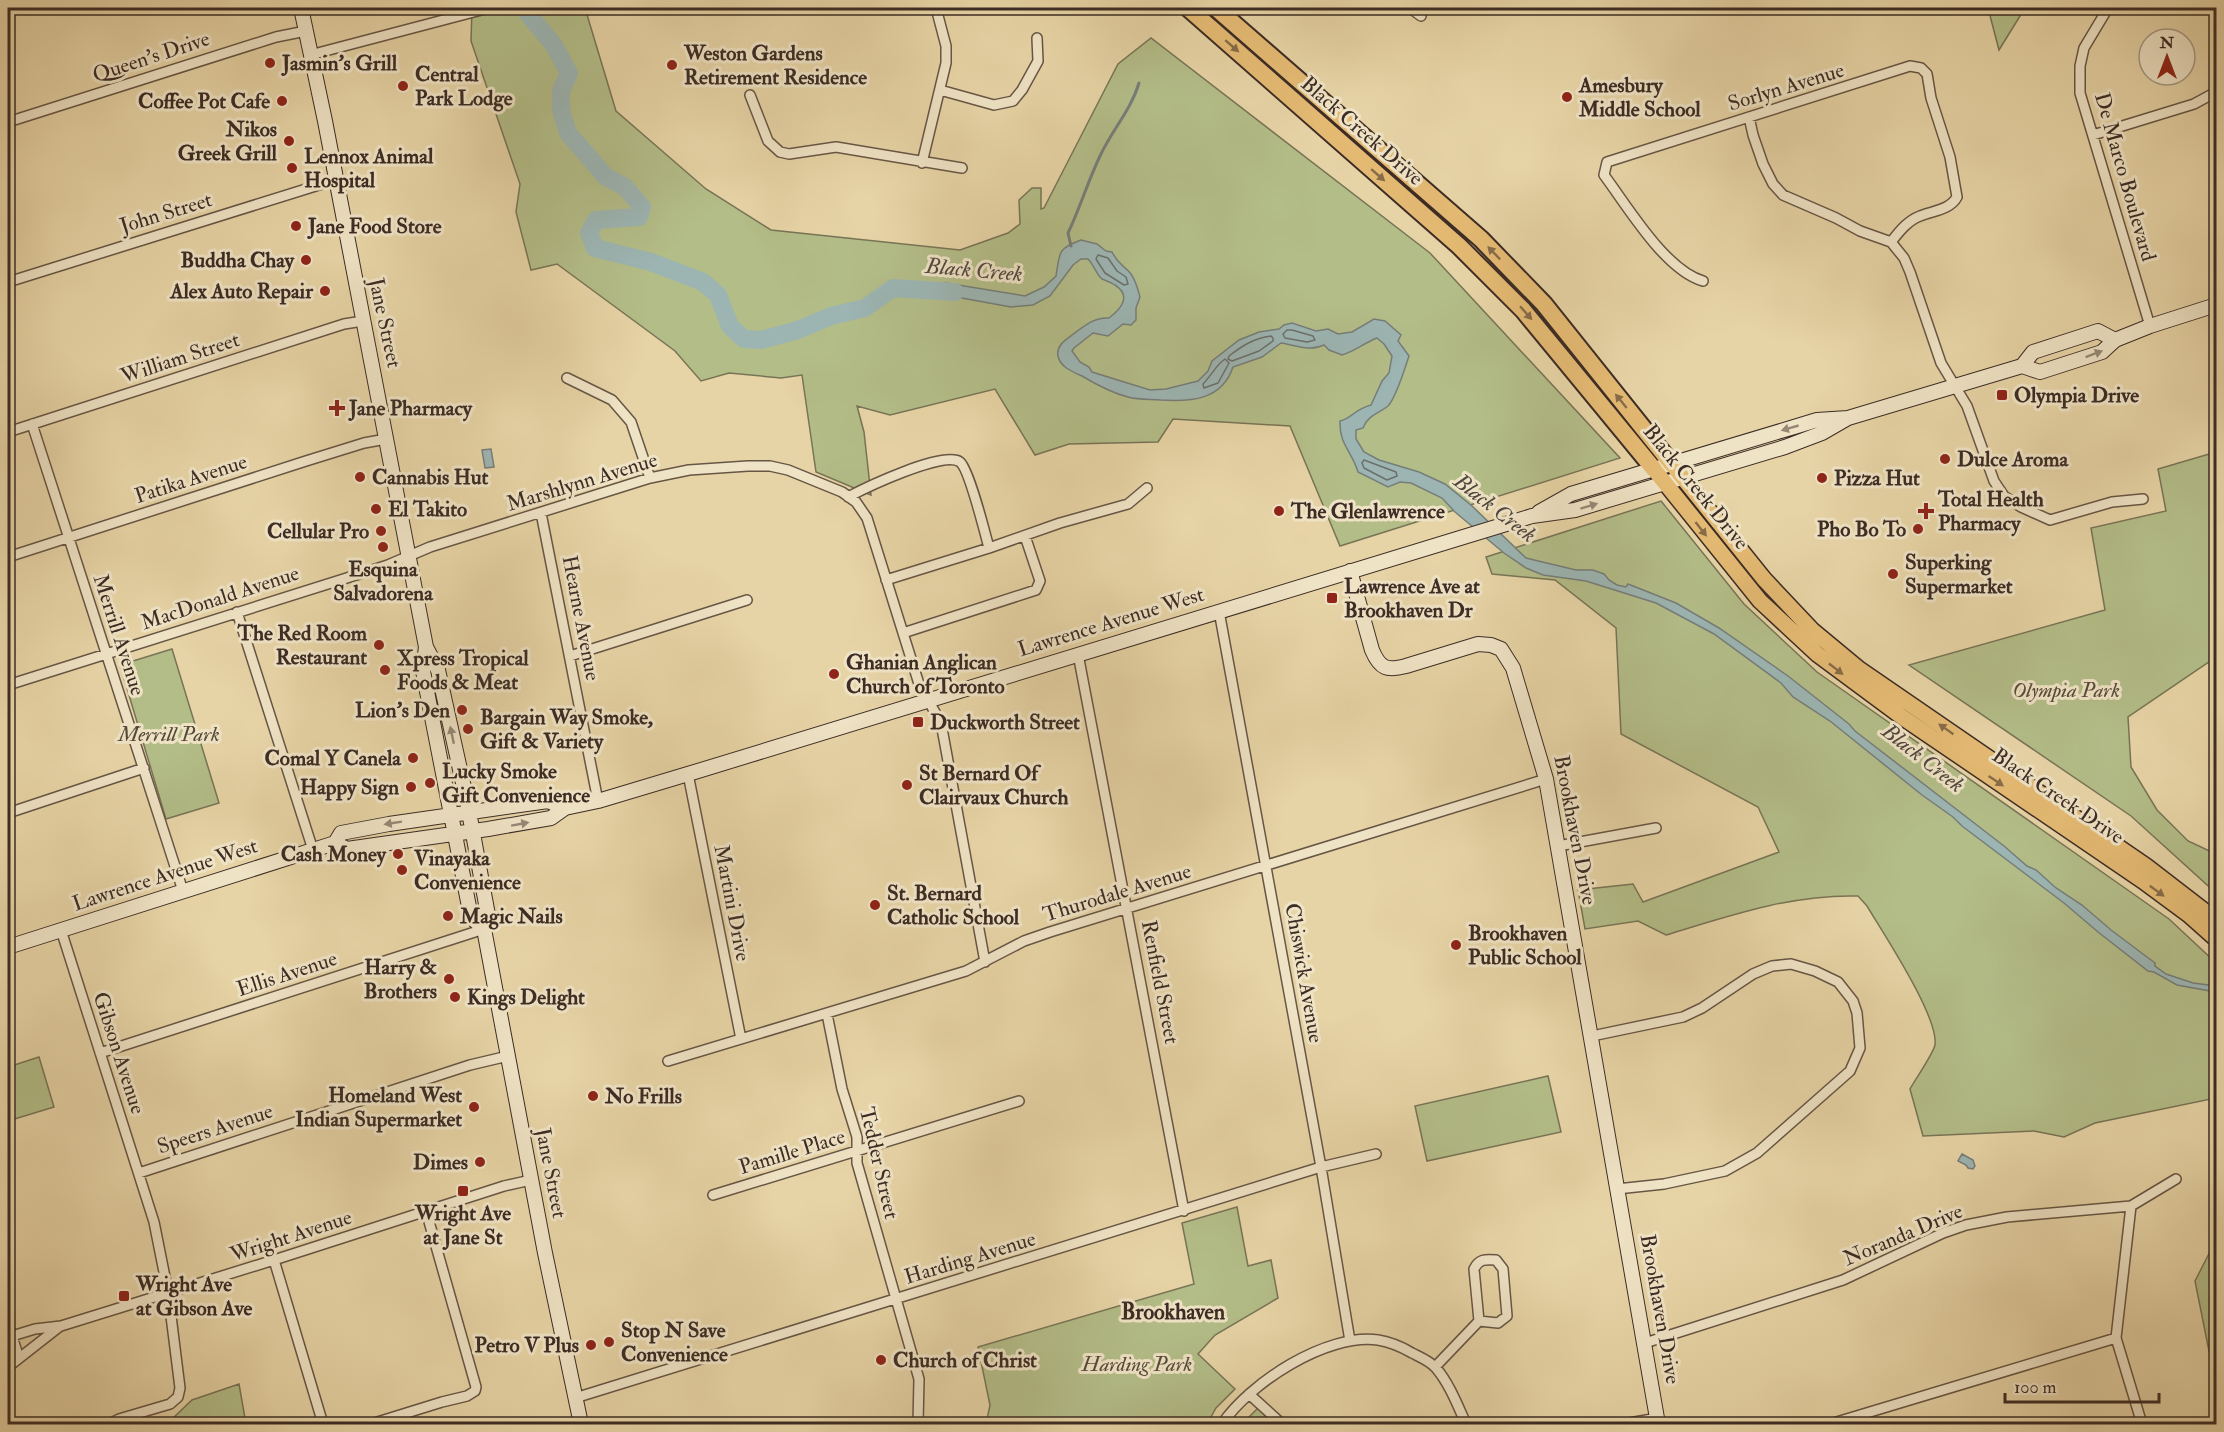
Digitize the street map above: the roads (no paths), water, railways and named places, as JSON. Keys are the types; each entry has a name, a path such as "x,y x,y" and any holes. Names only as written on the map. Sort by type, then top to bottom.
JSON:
{"highway":[{"name":"Black Creek Drive","path":"1188,8 1459,246 1523,309 1653,468"},
{"name":"Black Creek Drive","path":"1216,8 1480,239 1544,304 1671,463"}],"main road":[{"name":"Jane Street","path":"301,8 325,121 426,647 438,670 469,813 488,915 484,929 531,1180 581,1425"},
{"name":"Lawrence Avenue West","path":"1532,516 1571,494 1817,420 1848,418 2022,366 2040,372 2102,352 2115,340 2150,326 2217,305"},
{"name":"Lawrence Avenue West","path":"2022,366 2032,352 2098,332 2115,340"},
{"name":"Lawrence Avenue West","path":"8,947 336,843 347,849 551,818 565,808 598,801 688,774 1532,516 1575,510 1785,447 1822,433 1848,418"},
{"name":"Black Creek Drive","path":"1671,463 1764,579 1812,630 1859,669 2161,877 2217,920"},
{"name":"Black Creek Drive","path":"1653,468 1760,601 1817,654 1902,717 2143,880 2217,939"},
{"name":"Brookhaven Drive","path":"1350,571 1372,650 1377,662 1385,668 1395,669 1478,644 1501,649 1513,668 1546,779 1658,1421"},
{"name":"Jane Street","path":"426,647 423,671 471,917 484,929"},
{"name":"Lawrence Avenue West","path":"336,843 341,833 451,815 548,801 565,808"}],"street":[{"path":"310,55 489,8"},
{"path":"922,163 946,63 946,46 936,8"},
{"path":"1410,8 1421,16"},
{"name":"De Marco Boulevard","path":"2108,8 2084,48 2080,66 2080,93 2150,326"},
{"name":"Queen's Drive","path":"8,122 242,47 306,31"},
{"path":"940,90 994,105 1013,101 1022,90 1038,61 1037,38"},
{"name":"Sorlyn Avenue","path":"1703,281 1681,271 1667,258 1604,175 1607,162 1910,66 1921,68 1927,74 1931,98 1950,157 1957,197 1949,206 1918,216 1898,233 1892,242"},
{"path":"2093,135 2194,104 2217,92"},
{"path":"750,95 768,141 780,152 789,154 836,147 962,168"},
{"path":"1749,117 1763,164 1773,184 1783,195 1860,231 1892,242 1904,258 1941,363 1967,406 1994,480 2004,496 2021,507 2050,520 2112,502 2143,499"},
{"name":"John Street","path":"8,282 335,180"},
{"name":"William Street","path":"8,432 344,324 363,321"},
{"path":"2061,343 2069,362"},
{"path":"567,378 612,400 632,422 651,478"},
{"name":"Merrill Avenue","path":"32,424 183,891"},
{"name":"Patika Avenue","path":"8,557 306,461 386,439"},
{"path":"985,962 941,723 919,684 867,518 862,508 848,497 878,481 916,467 944,460 957,460 962,463 970,484 989,548"},
{"name":"Marshlynn Avenue","path":"409,556 651,478 689,470 770,466 810,478 848,497"},
{"path":"886,580 1128,504 1147,488"},
{"name":"Hearne Avenue","path":"541,513 598,801"},
{"path":"903,633 1036,590 1040,581 1024,536"},
{"name":"MacDonald Avenue","path":"8,686 388,565 409,556"},
{"path":"570,656 747,600"},
{"name":"Chiswick Avenue","path":"1219,611 1321,1167 1350,1341"},
{"path":"237,612 313,850"},
{"name":"Renfield Street","path":"1078,654 1184,1211"},
{"path":"8,813 144,768"},
{"name":"Martini Drive","path":"688,774 741,1039"},
{"name":"Thurodale Avenue","path":"668,1061 966,970 1024,941 1546,779"},
{"path":"1558,846 1656,828"},
{"name":"Ellis Avenue","path":"100,1053 484,929"},
{"name":"Gibson Avenue","path":"61,930 156,1230 168,1292 180,1388 178,1397 170,1404 119,1419 109,1425"},
{"path":"1592,1036 1683,1017 1702,1008 1753,974 1773,966 1791,964 1815,970 1838,982 1853,1000 1857,1013 1860,1048 1850,1071 1757,1153 1725,1171 1664,1184 1617,1189"},
{"name":"Tedder Street","path":"827,1014 842,1089 857,1137 856,1163 919,1380 918,1425"},
{"name":"Speers Avenue","path":"139,1173 470,1065 508,1056"},
{"name":"Pamille Place","path":"713,1195 1019,1101"},
{"name":"Harding Avenue","path":"575,1398 1321,1167 1376,1154"},
{"name":"Noranda Drive","path":"1645,1343 1843,1280 1943,1233 1966,1225 2007,1216 2131,1206 2176,1179"},
{"name":"Wright Avenue","path":"12,1336 35,1329 61,1326 531,1180"},
{"path":"2131,1206 2116,1338 2142,1425"},
{"path":"371,1425 467,1396 477,1387 426,1211"},
{"path":"1435,1367 1479,1321 1474,1269 1477,1263 1485,1259 1496,1260 1503,1269 1508,1316 1498,1323 1479,1321"},
{"path":"274,1260 323,1425"},
{"path":"8,1324 19,1358"},
{"name":"Wright Avenue","path":"8,1367 61,1326"},
{"path":"1830,1425 2116,1338"},
{"path":"1222,1425 1263,1381 1294,1363 1350,1341 1378,1340 1395,1344 1435,1367 1466,1425"},
{"path":"1249,1394 1282,1425"},
{"path":"1623,1425 1658,1421"}],"water":[{"path":"1081,240 1097,244 1106,251 1112,252 1133,277 1140,297 1136,308 1136,320 1131,325 1123,324 1108,336 1093,333 1072,351 1092,372 1150,390 1166,389 1198,381 1208,371 1212,361 1239,340 1259,332 1279,329 1292,323 1316,331 1328,329 1338,334 1352,332 1374,319 1385,321 1401,335 1398,341 1409,356 1391,402 1370,417 1363,428 1356,430 1356,439 1364,452 1379,460 1419,472 1445,484 1472,506 1526,558 1576,570 1593,570 1604,574 1617,585 1626,587 1628,584 1676,603 1719,628 1788,676 2027,866 2036,870 2056,888 2082,905 2155,963 2155,966 2166,974 2193,983 2216,986 2216,992 2177,985 2148,971 1830,721 1793,697 1781,683 1714,634 1656,603 1586,581 1543,575 1526,568 1504,553 1455,512 1442,498 1411,483 1400,482 1388,487 1358,472 1344,442 1340,421 1371,405 1382,381 1389,373 1392,356 1377,338 1342,355 1329,350 1324,345 1308,348 1281,343 1262,357 1233,367 1221,386 1204,397 1172,401 1140,399 1105,388 1067,369 1059,360 1058,349 1064,341 1089,323 1109,318 1123,302 1124,298 1120,289 1102,279 1088,259 1081,259 1073,265 1050,296 1033,305 1011,307 956,297 932,297 932,284 946,283 1025,296 1044,287 1056,276 1061,252"},
{"path":"491,449 494,467 485,468 482,450"},
{"path":"1962,1154 1973,1160 1975,1166 1973,1169 1958,1161"}],"waterway":[{"name":"Black Creek","path":"525,8 553,44 569,73 561,91 561,110 568,133 606,177 625,187 642,207 639,217 596,220 589,233 595,248 651,262 703,282 718,295 730,326 744,339 761,340 798,330 831,316 865,308 893,288 955,292"},
{"path":"1071,246 1068,233 1092,175 1136,93 1139,83"}],"place":[{"name":"Jasmin's Grill","path":"270,63"},
{"name":"Weston Gardens Retirement Residence","path":"672,65"},
{"name":"Central Park Lodge","path":"403,86"},
{"name":"Amesbury Middle School","path":"1567,97"},
{"name":"Coffee Pot Cafe","path":"282,101"},
{"name":"Nikos Greek Grill","path":"289,141"},
{"name":"Lennox Animal Hospital","path":"292,168"},
{"name":"Jane Food Store","path":"296,226"},
{"name":"Buddha Chay","path":"306,260"},
{"name":"Alex Auto Repair","path":"325,291"},
{"name":"Olympia Drive","path":"2002,395"},
{"name":"Jane Pharmacy","path":"337,408"},
{"name":"Dulce Aroma","path":"1945,459"},
{"name":"Cannabis Hut","path":"360,477"},
{"name":"Pizza Hut","path":"1822,478"},
{"name":"El Takito","path":"376,509"},
{"name":"The Glenlawrence","path":"1279,511"},
{"name":"Total Health Pharmacy","path":"1926,511"},
{"name":"Pho Bo To","path":"1918,529"},
{"name":"Cellular Pro","path":"381,531"},
{"name":"Esquina Salvadorena","path":"383,547"},
{"name":"Superking Supermarket","path":"1893,574"},
{"name":"Lawrence Ave at Brookhaven Dr","path":"1332,598"},
{"name":"The Red Room Restaurant","path":"379,645"},
{"name":"Xpress Tropical Foods & Meat","path":"385,670"},
{"name":"Ghanian Anglican Church of Toronto","path":"834,674"},
{"name":"Lion's Den","path":"462,710"},
{"name":"Duckworth Street","path":"918,722"},
{"name":"Bargain Way Smoke, Gift & Variety","path":"468,729"},
{"name":"Comal Y Canela","path":"413,758"},
{"name":"Lucky Smoke Gift Convenience","path":"430,783"},
{"name":"St Bernard Of Clairvaux Church","path":"907,785"},
{"name":"Happy Sign","path":"411,787"},
{"name":"Cash Money","path":"398,854"},
{"name":"Vinayaka Convenience","path":"402,870"},
{"name":"St. Bernard Catholic School","path":"875,905"},
{"name":"Magic Nails","path":"448,916"},
{"name":"Brookhaven Public School","path":"1456,945"},
{"name":"Harry & Brothers","path":"449,979"},
{"name":"Kings Delight","path":"455,997"},
{"name":"No Frills","path":"593,1096"},
{"name":"Homeland West Indian Supermarket","path":"474,1107"},
{"name":"Dimes","path":"480,1162"},
{"name":"Wright Ave at Jane St","path":"463,1191"},
{"name":"Wright Ave at Gibson Ave","path":"124,1296"},
{"name":"Stop N Save Convenience","path":"609,1342"},
{"name":"Petro V Plus","path":"591,1345"},
{"name":"Church of Christ","path":"881,1360"}],"district":[{"name":"Brookhaven","path":"1173,1312"}],"park label":[{"name":"Olympia Park","path":"2066,690"},
{"name":"Merrill Park","path":"169,734"},
{"name":"Harding Park","path":"1137,1364"}]}
